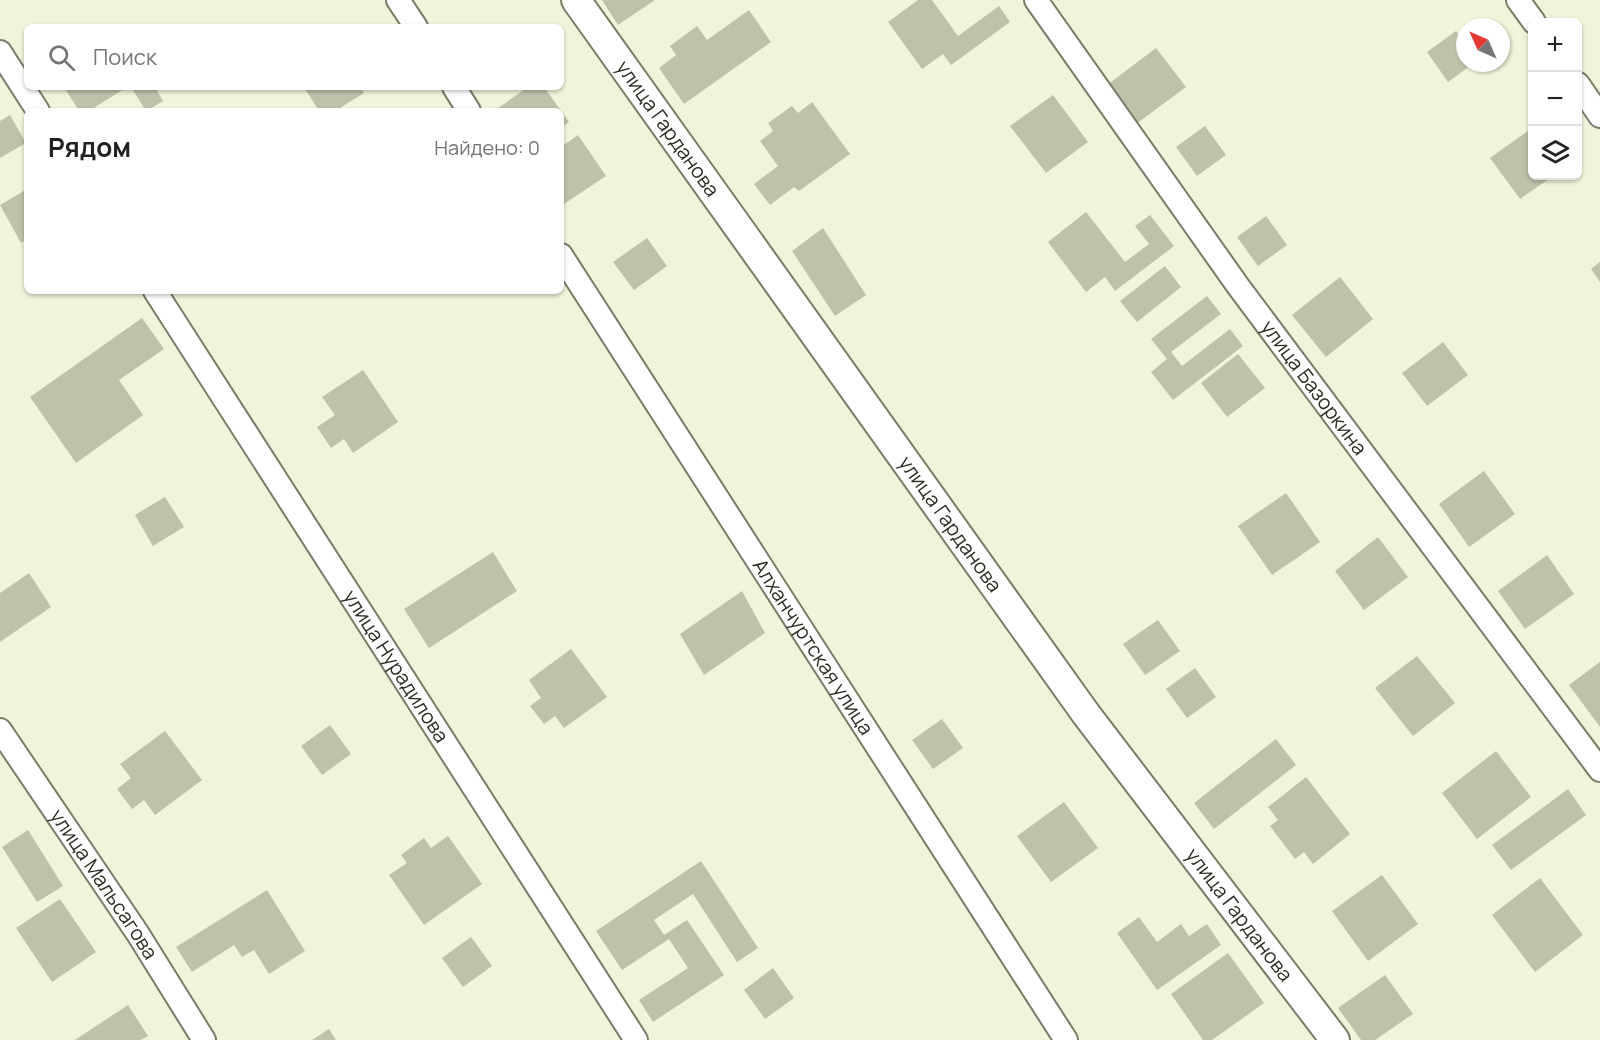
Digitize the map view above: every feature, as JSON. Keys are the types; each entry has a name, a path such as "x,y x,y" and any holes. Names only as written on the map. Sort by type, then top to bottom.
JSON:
{"street":[{"path":"398,0 414,24"},
{"name":"улица Гарданова","path":"576,0 1086,714 1335,1040"},
{"name":"улица Базоркина","path":"1036,0 1238,286 1600,770"},
{"path":"1518,0 1531,18"},
{"path":"0,52 24,89"},
{"path":"24,90 36,108"},
{"path":"456,90 467,108"},
{"path":"1582,90 1600,116"},
{"name":"Алханчуртская улица","path":"564,260 1066,1040"},
{"name":"улица Нурадилова","path":"156,294 636,1040"},
{"name":"улица Мальсагова","path":"0,730 138,934 204,1040"}],"building":[{"path":"602,0 655,0 618,25"},
{"path":"918,0 932,0 958,36 999,6 1010,22 951,65 943,54 922,69 888,22"},
{"path":"749,10 771,42 684,104 659,68 676,55 670,46 697,26 707,40"},
{"path":"1456,31 1456,72 1462,72 1448,82 1427,52"},
{"path":"1156,48 1186,87 1136,124 1107,85"},
{"path":"66,90 122,90 94,108 77,108"},
{"path":"133,90 157,90 163,101 151,108 144,108"},
{"path":"306,90 362,90 364,93 340,108 317,108"},
{"path":"524,90 546,90 559,108 498,108"},
{"path":"1053,95 1088,142 1046,173 1010,126"},
{"path":"812,102 850,154 799,191 794,187 770,205 754,184 778,166 760,141 773,131 768,123 792,106 798,113"},
{"path":"10,115 24,140 24,144 0,158 0,121"},
{"path":"564,115 569,122 564,125"},
{"path":"1205,126 1226,155 1197,176 1176,147"},
{"path":"1528,131 1528,180 1547,180 1520,199 1490,158"},
{"path":"578,135 606,176 564,204 564,145"},
{"path":"24,191 24,241 21,243 0,205"},
{"path":"1086,212 1125,262 1149,244 1135,226 1150,215 1174,246 1115,291 1105,277 1086,292 1048,242"},
{"path":"1266,216 1287,245 1258,266 1237,237"},
{"path":"823,228 866,295 835,316 792,251"},
{"path":"647,238 667,266 634,290 613,262"},
{"path":"1600,262 1600,282 1591,269"},
{"path":"1165,266 1181,287 1137,322 1120,301"},
{"path":"1340,277 1373,319 1326,357 1292,315"},
{"path":"1207,296 1221,314 1171,352 1182,366 1230,329 1243,346 1173,400 1151,372 1167,359 1151,339"},
{"path":"142,318 164,349 119,380 143,415 76,463 30,397"},
{"path":"1443,342 1468,375 1427,406 1402,373"},
{"path":"1238,354 1265,388 1227,417 1201,383"},
{"path":"363,370 398,422 353,453 344,439 331,448 317,427 335,415 322,397"},
{"path":"1484,471 1515,514 1469,547 1439,504"},
{"path":"1286,493 1320,542 1272,575 1238,526"},
{"path":"165,497 184,527 153,546 135,515"},
{"path":"1378,537 1408,577 1364,610 1335,571"},
{"path":"493,552 517,591 429,648 404,609"},
{"path":"1547,555 1574,594 1525,629 1498,591"},
{"path":"29,573 51,607 0,642 0,593"},
{"path":"742,591 765,633 704,675 680,634"},
{"path":"1158,620 1180,651 1145,675 1123,644"},
{"path":"571,649 607,697 564,728 555,716 544,724 530,706 541,698 529,680"},
{"path":"1417,656 1455,703 1413,736 1375,688"},
{"path":"1600,662 1600,727 1569,685"},
{"path":"1195,668 1216,697 1187,718 1166,689"},
{"path":"942,719 963,748 933,769 912,740"},
{"path":"330,725 351,754 322,775 301,746"},
{"path":"165,731 202,780 155,815 144,800 132,809 117,789 131,778 120,764"},
{"path":"1276,739 1296,765 1214,829 1194,803"},
{"path":"1496,751 1531,797 1477,839 1442,793"},
{"path":"1306,777 1350,834 1313,864 1304,852 1295,859 1270,826 1278,820 1268,807"},
{"path":"1568,789 1586,815 1511,870 1492,845"},
{"path":"1064,802 1098,848 1051,882 1017,836"},
{"path":"28,830 63,886 37,902 2,847"},
{"path":"448,836 482,884 424,925 389,875 407,863 401,855 424,838 431,848"},
{"path":"701,861 758,948 737,962 693,894 654,920 664,935 687,920 724,975 653,1022 639,1000 688,968 669,939 622,970 596,931"},
{"path":"1382,875 1418,924 1368,961 1332,911"},
{"path":"1540,878 1583,935 1535,972 1492,915"},
{"path":"267,890 305,951 269,974 254,950 242,957 234,945 192,972 176,947"},
{"path":"60,899 96,952 52,982 16,928"},
{"path":"1139,917 1157,942 1181,924 1189,936 1207,924 1221,945 1157,990 1117,933"},
{"path":"471,937 492,966 463,987 442,958"},
{"path":"1228,953 1264,1003 1212,1040 1203,1040 1171,994"},
{"path":"773,968 794,998 765,1019 744,990"},
{"path":"1385,975 1413,1014 1375,1040 1361,1040 1338,1008"},
{"path":"128,1005 148,1036 141,1040 75,1040"},
{"path":"329,1029 336,1040 312,1040"}]}
